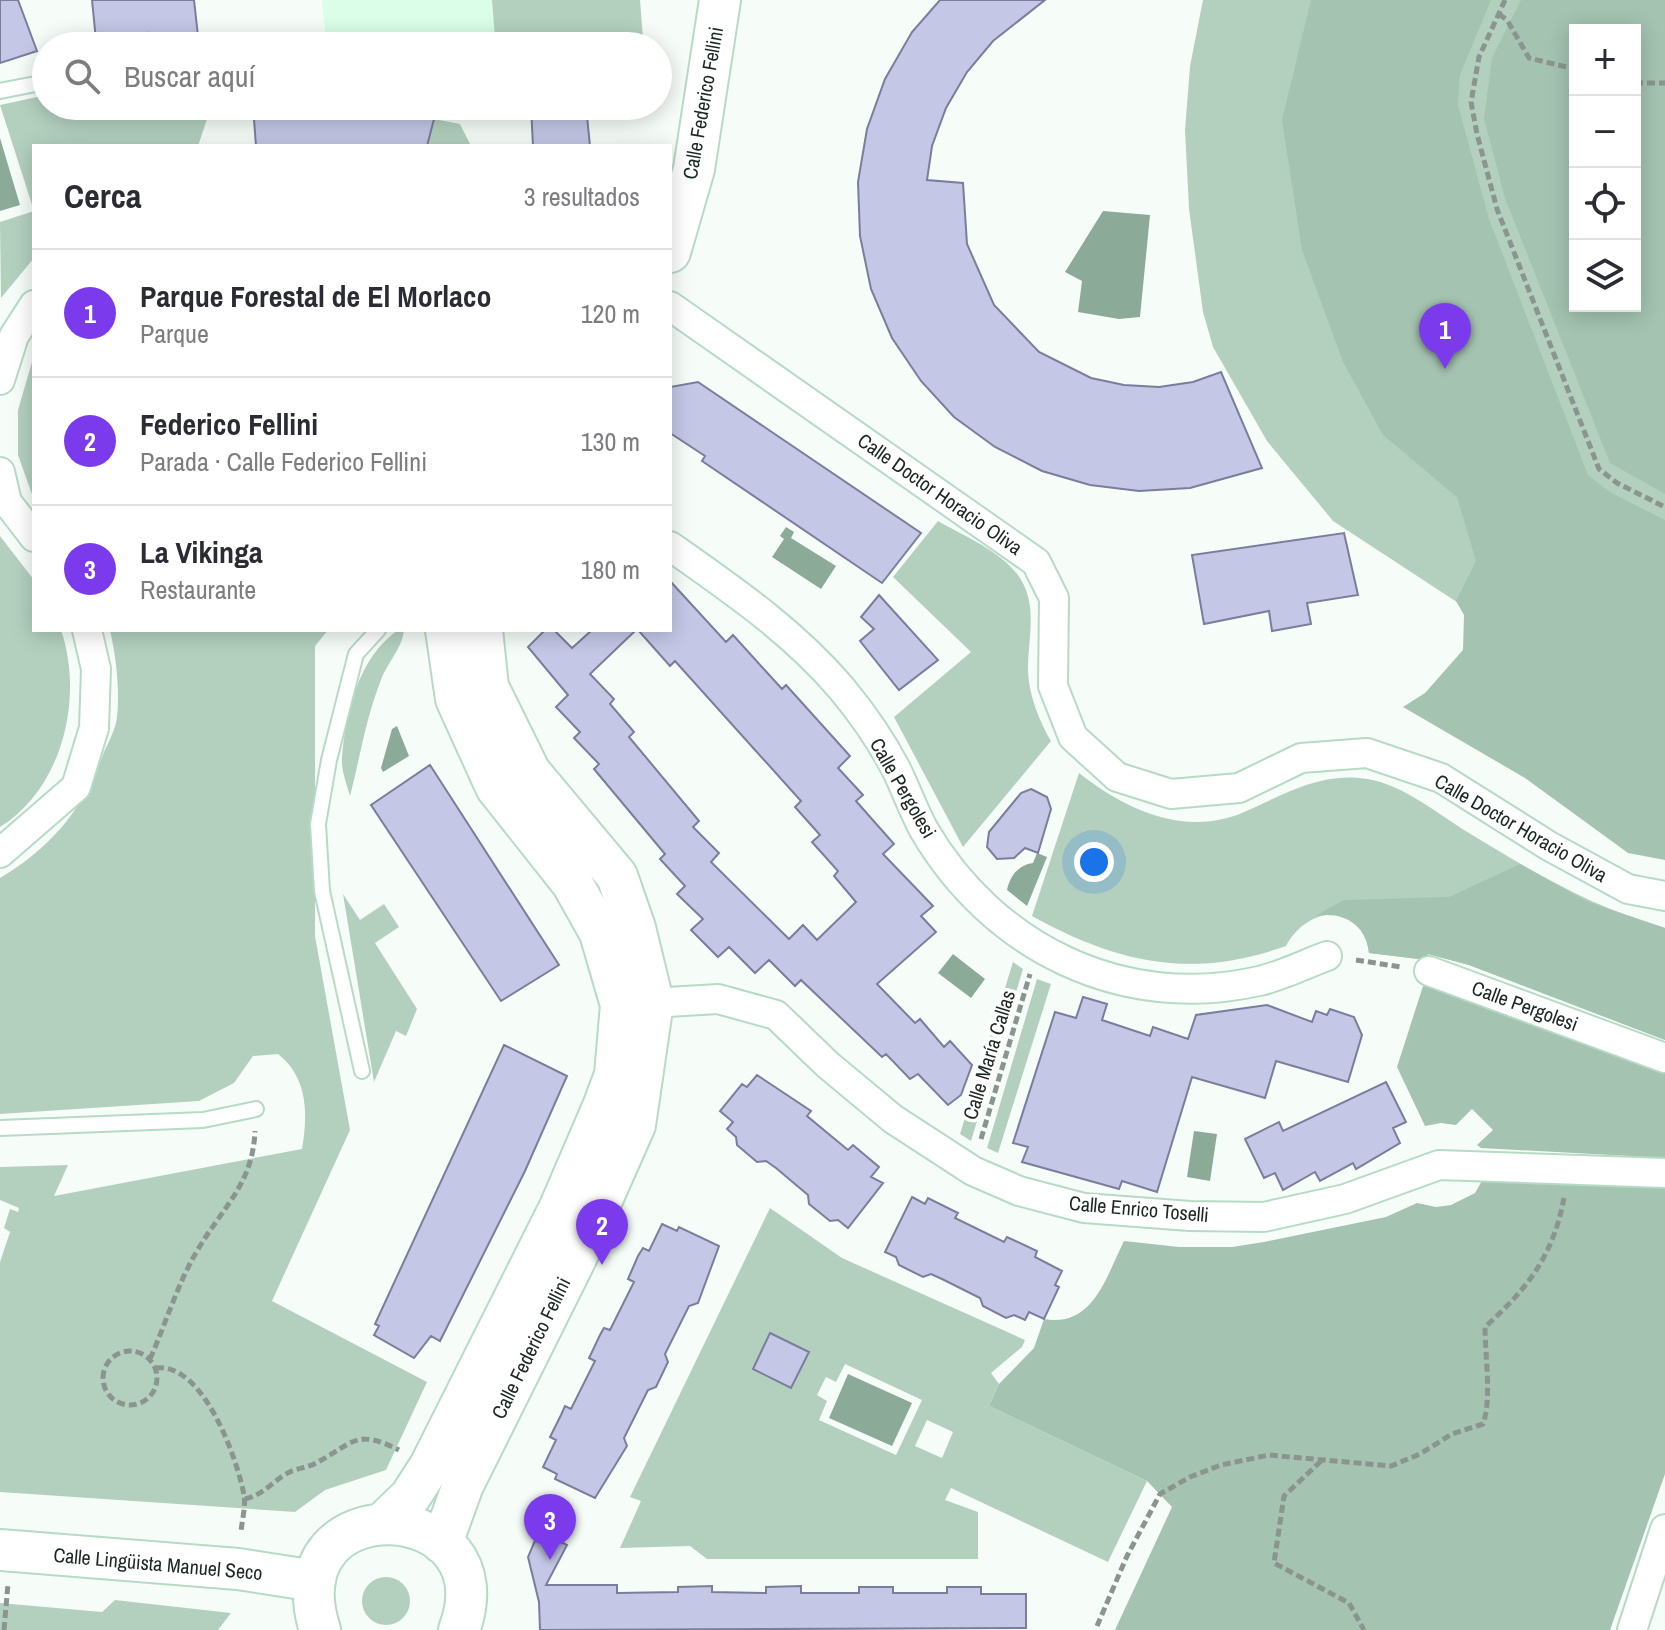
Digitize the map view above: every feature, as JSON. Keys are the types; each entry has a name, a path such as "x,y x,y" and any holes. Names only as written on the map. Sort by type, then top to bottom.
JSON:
{"street":[{"name":"Calle Federico Fellini","path":"672,239 677,208 694,169 720,0"},
{"name":"Calle Doctor Horacio Oliva","path":"672,307 1036,562 1054,598 1053,686 1073,737 1117,777 1171,794 1239,788 1301,758 1367,753 1441,778 1549,846 1628,889 1665,896"},
{"path":"0,377 14,336 32,308"},
{"path":"0,472 7,502 32,534"},
{"name":"Calle Pergolesi","path":"672,547 773,619 843,689 895,767 925,830 973,895 1013,932 1045,953 1134,985 1179,989 1259,981 1327,956"},
{"path":"0,853 76,787 94,728 96,669 87,632"},
{"name":"Calle Federico Fellini","path":"384,1522 410,1497 430,1466 560,1207 603,1107 637,1004 572,883 496,787 456,699 446,632"},
{"name":"Calle Federico Fellini","path":"442,1543 463,1485 577,1256 635,1125 635,928 617,876 530,772 488,687 482,632"},
{"name":"Calle Pergolesi","path":"1429,971 1665,1058"},
{"name":"Calle Enrico Toselli","path":"637,1004 718,999 776,1015 828,1065 893,1119 973,1171 1019,1191 1084,1208 1190,1216 1264,1217 1345,1199 1439,1165 1665,1173"},
{"path":"320,1630 314,1610 315,1581 328,1552 344,1536 384,1522 405,1523 425,1530 455,1558 463,1576 464,1625"},
{"path":"1632,1630 1665,1529"},
{"name":"Calle Lingüista Manuel Seco","path":"0,1550 238,1569 315,1581"}],"lane":[{"path":"0,91 32,85"},
{"path":"362,1071 322,891 318,824 329,760 356,654 376,632"},
{"path":"0,1128 203,1120 256,1109"}],"path":[{"path":"1505,0 1479,57 1471,102 1497,209 1599,469 1617,483 1665,507"},
{"path":"1499,14 1507,20 1529,58 1569,68"},
{"path":"1641,83 1665,83"},
{"path":"1327,956 1429,971"},
{"name":"Calle María Callas","path":"979,1144 1030,974"},
{"path":"150,1359 184,1275 198,1248 229,1206 254,1158 256,1109"},
{"path":"1097,1626 1127,1556 1160,1494 1221,1465 1269,1455 1391,1466 1420,1454 1452,1434 1483,1424 1489,1407 1484,1372 1485,1327 1525,1290 1557,1232 1567,1169"},
{"path":"130,1350 150,1359 156,1368 154,1391 137,1405 115,1401 107,1392 104,1370 110,1360 130,1350"},
{"path":"156,1368 165,1367 181,1374 199,1391 218,1420 245,1499 238,1569"},
{"path":"245,1499 260,1495 286,1474 315,1464 353,1439 367,1436 430,1466"},
{"path":"1321,1460 1284,1496 1274,1563 1349,1603 1364,1630"}],"shaded area":[{"path":"322,0 492,0 495,32 325,32"},
{"path":"492,0 640,0 643,32 495,32"},
{"path":"1203,0 1665,0 1665,738 1333,521 1267,441 1213,347 1203,312 1189,209 1185,130 1190,66"},
{"path":"1311,0 1491,0 1460,75 1458,105 1489,219 1588,475 1608,491 1665,520 1665,860 1628,853 1525,778 1403,707 1425,693 1463,650 1464,615 1456,601 1476,561 1457,497 1383,435 1343,362 1302,250 1282,120"},
{"path":"1521,0 1665,0 1665,494 1610,463 1505,198 1484,119 1492,58"},
{"path":"32,98 32,120 207,120 199,144 32,144 32,205 0,105"},
{"path":"434,120 439,120 460,124 470,144 428,144"},
{"path":"0,138 20,205 0,211"},
{"path":"1103,211 1150,215 1140,317 1119,319 1078,312 1082,281 1065,272"},
{"path":"32,212 32,260 1,298 0,222"},
{"path":"32,362 32,494 18,455 18,410"},
{"path":"938,521 1004,560 1020,578 1029,599 1031,620 1029,684 1038,714 1051,741 963,847 894,717 971,652 893,577"},
{"path":"786,527 794,532 791,538 836,566 821,589 772,557 784,539 780,536"},
{"path":"0,536 32,577 32,632 62,632 68,656 70,684 63,739 53,765 22,810 0,827"},
{"path":"110,632 326,632 315,646 315,936 350,1130 272,1301 427,1382 386,1470 325,1490 295,1512 0,1492 0,1262 10,1232 4,1228 10,1209 18,1212 19,1208 0,1200 0,1167 68,1165 54,1196 302,1149 304,1136 304,1097 295,1074 278,1054 253,1056 234,1083 199,1101 0,1114 0,878 35,853 64,825 96,773 117,717"},
{"path":"396,632 404,632 376,694 350,796 342,763 351,705 364,671 385,641"},
{"path":"397,726 409,756 383,772 381,768 392,729"},
{"path":"1079,773 1135,808 1156,816 1198,822 1220,820 1242,813 1287,792 1334,778 1368,779 1395,787 1564,888 1613,910 1665,928 1665,1040 1469,965 1428,954 1427,960 1369,953 1365,936 1357,924 1346,917 1320,916 1307,922 1286,946 1218,962 1186,964 1125,955 1063,932 1032,916"},
{"path":"1037,853 1047,857 1027,906 1007,890 1016,872 1033,863"},
{"path":"1520,864 1586,901 1665,928 1665,1040 1469,965 1428,954 1427,960 1369,953 1363,934 1351,922 1335,916 1315,916 1344,900 1449,897"},
{"path":"343,894 360,920 384,904 399,927 375,943 417,1009 406,1036 396,1031 374,1082"},
{"path":"953,954 985,979 971,998 938,973"},
{"path":"1013,962 1023,969 971,1141 960,1134"},
{"path":"1037,979 1051,984 998,1153 987,1148"},
{"path":"1424,983 1457,991 1665,1072 1665,1158 1481,1148 1477,1145 1493,1130 1472,1109 1456,1125 1441,1123 1425,1126 1397,1067"},
{"path":"1194,1131 1217,1134 1210,1181 1187,1177"},
{"path":"1483,1179 1665,1187 1665,1474 1610,1630 1115,1630 1172,1507 1147,1481 989,1406 999,1384 1034,1348 1044,1319 1061,1320 1075,1316 1086,1308 1104,1284 1124,1241 1179,1247 1232,1247 1264,1242 1386,1217 1417,1203 1436,1207 1451,1205 1475,1193"},
{"path":"770,1208 842,1258 1025,1340 1022,1347 991,1373 999,1384 989,1406 1147,1481 1108,1562 951,1488 945,1500 978,1512 978,1559 707,1559 690,1546 620,1548 641,1501 630,1497","holes":["770,1333 809,1352 791,1387 753,1369","845,1364 922,1400 896,1455 819,1420 827,1401 817,1395 826,1377 836,1382","927,1420 953,1432 942,1458 915,1446"]},
{"path":"848,1374 912,1403 892,1446 829,1418"},
{"path":"386,1577 395,1578 403,1584 409,1592 409,1610 403,1618 395,1624 386,1625 377,1624 369,1618 363,1610 362,1601 363,1592 369,1584 377,1578"},
{"path":"115,1600 231,1613 218,1630 0,1630 0,1603 102,1612"}],"building":[{"path":"0,0 18,0 32,38 32,53 0,63"},
{"path":"92,0 194,0 198,32 95,32"},
{"path":"940,0 1045,0 993,41 967,72 946,108 932,146 927,180 963,183 967,244 994,305 1039,352 1091,378 1124,385 1159,387 1193,382 1221,372 1262,468 1190,488 1139,491 1090,485 1042,471 995,447 954,417 921,381 892,338 871,289 860,236 858,182 867,129 885,79 912,32"},
{"path":"254,120 434,120 428,144 256,144"},
{"path":"532,120 587,120 590,144 533,144"},
{"path":"698,382 921,533 882,583 702,461 705,456 672,434 672,387"},
{"path":"1344,533 1358,595 1307,603 1311,624 1272,631 1269,611 1204,624 1192,555"},
{"path":"672,583 726,642 733,635 782,689 786,685 850,756 838,768 863,795 856,801 894,844 883,854 933,906 921,916 936,932 877,984 915,1023 920,1019 944,1047 950,1041 972,1065 961,1095 948,1105 918,1074 910,1079 886,1054 882,1057 801,980 795,986 769,960 755,973 729,947 718,957 691,930 703,919 677,894 685,886 660,859 665,854 594,769 599,764 574,738 580,732 556,707 568,695 528,647 543,632 556,632 572,648 590,632 634,632 590,674 614,699 610,704 634,732 629,737 699,821 693,827 719,853 711,862 789,939 803,925 817,940 856,902 834,876 838,871 812,842 820,835 795,807 801,801 675,661 670,666 640,632 672,632"},
{"path":"879,595 938,660 899,690 860,641 874,629 861,617"},
{"path":"430,765 559,965 501,1001 371,805"},
{"path":"1031,789 1047,797 1051,809 1038,853 1025,848 1014,858 997,859 987,847 989,832 1021,793"},
{"path":"1083,997 1107,1004 1102,1020 1150,1036 1153,1027 1188,1039 1196,1015 1267,1005 1312,1022 1316,1011 1327,1015 1330,1009 1354,1017 1362,1035 1348,1082 1276,1061 1265,1098 1192,1077 1157,1192 1122,1181 1119,1189 1022,1162 1028,1147 1013,1143 1055,1012 1076,1018"},
{"path":"504,1045 567,1076 525,1171 440,1341 431,1336 414,1358 374,1335 379,1326 375,1324"},
{"path":"757,1075 811,1111 807,1116 848,1150 853,1145 879,1167 871,1177 883,1183 848,1228 838,1220 830,1221 809,1204 808,1195 776,1168 766,1161 757,1162 737,1145 736,1137 727,1129 733,1122 720,1111 742,1084 747,1087"},
{"path":"1386,1082 1406,1122 1393,1128 1400,1143 1356,1169 1353,1163 1320,1181 1315,1172 1283,1190 1275,1173 1264,1178 1245,1139 1279,1122 1283,1131"},
{"path":"912,1197 925,1204 928,1198 958,1213 955,1218 1004,1242 1007,1237 1037,1251 1035,1257 1062,1271 1055,1285 1059,1287 1044,1319 1029,1312 1025,1320 1014,1315 1006,1318 983,1306 980,1298 942,1279 931,1274 923,1277 899,1265 896,1257 885,1252"},
{"path":"662,1224 677,1231 679,1227 719,1246 698,1303 689,1306 665,1354 668,1362 656,1387 648,1390 624,1438 627,1446 595,1498 555,1479 557,1474 543,1467 556,1440 550,1437 565,1406 571,1409 595,1361 589,1358 600,1335 604,1328 610,1330 634,1282 628,1279 638,1256 643,1248 649,1251"},
{"path":"770,1333 809,1352 791,1388 753,1369"},
{"path":"539,1531 567,1545 546,1585 617,1585 617,1593 678,1592 678,1587 712,1586 712,1592 766,1593 766,1587 801,1586 801,1593 859,1593 859,1587 893,1587 893,1593 947,1593 947,1587 981,1587 981,1594 1026,1594 1026,1628 540,1630 539,1602 528,1557"}],"place":[{"name":"Parque Forestal de El Morlaco","path":"1445,369"},
{"name":"Federico Fellini","path":"602,1265"},
{"name":"La Vikinga","path":"550,1560"}]}
